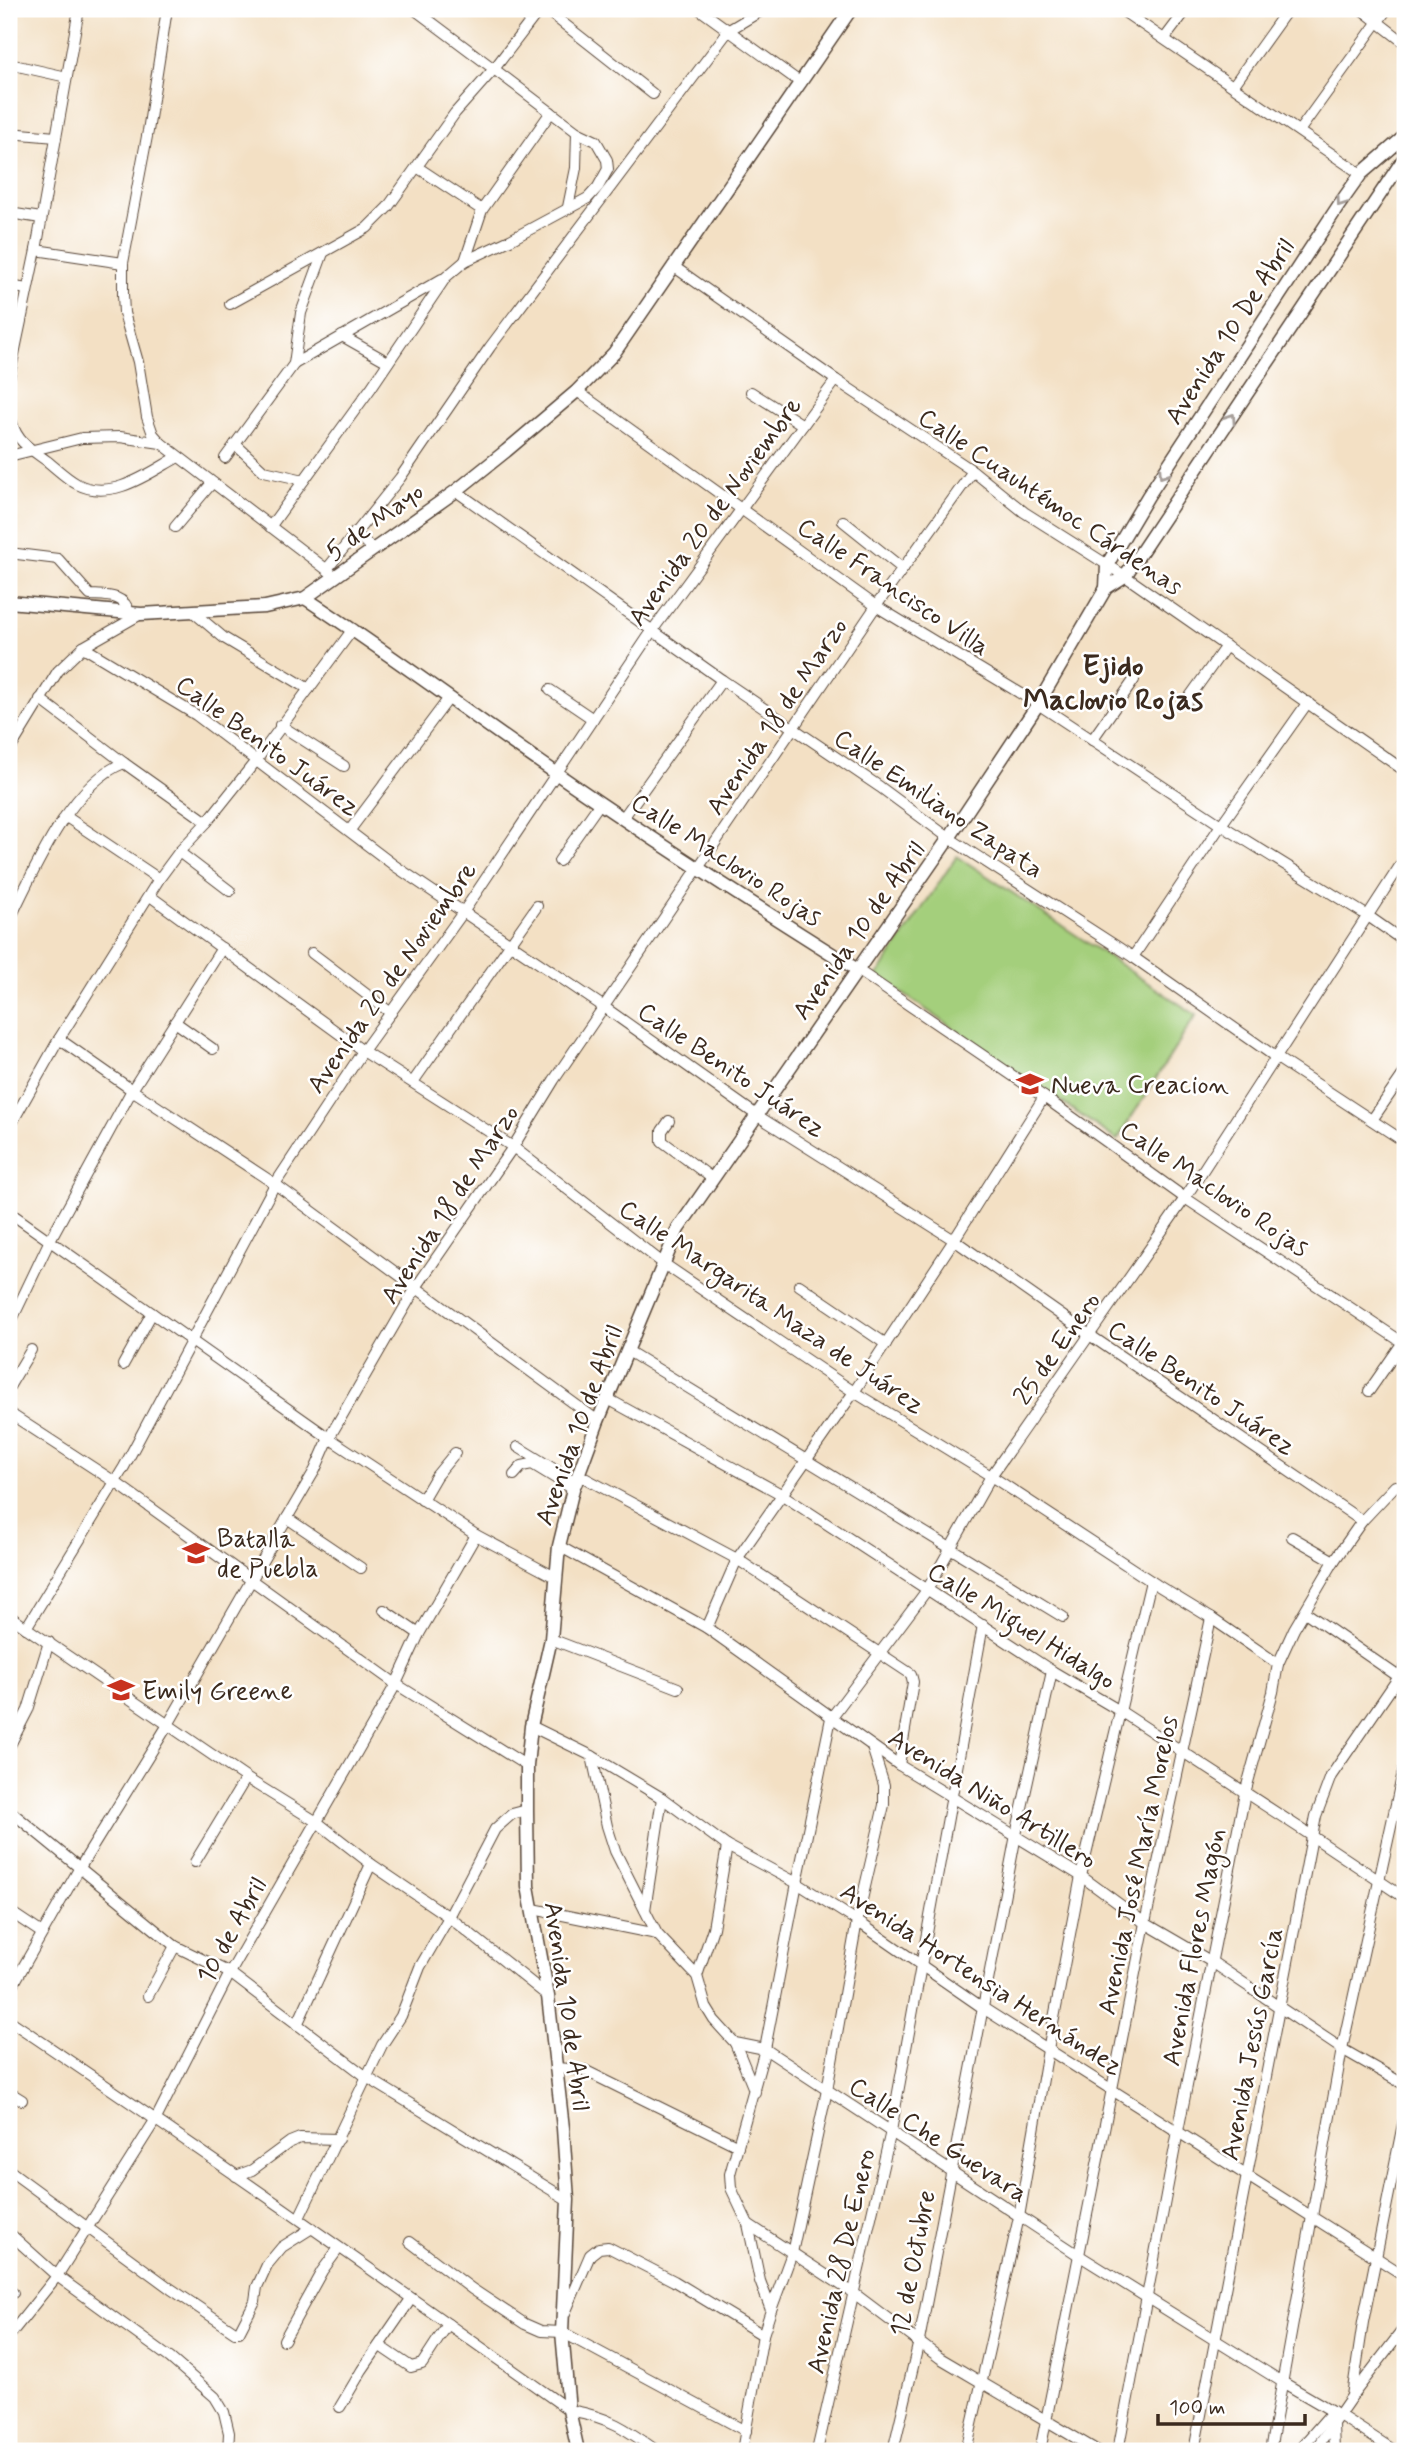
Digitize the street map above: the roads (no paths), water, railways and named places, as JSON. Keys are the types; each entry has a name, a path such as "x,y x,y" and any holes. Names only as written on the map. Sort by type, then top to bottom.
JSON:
{"street":[{"path":"9,379 10,362 36,250 79,9"},
{"path":"167,9 123,264 124,313 138,362 148,417 153,434 160,443 332,573 355,532 400,478 490,347 729,30 764,9"},
{"path":"225,458 294,364 446,277 466,261 588,198 608,169 607,160 596,141 577,132 491,72 414,9"},
{"path":"230,304 367,228 388,207 456,113 543,9 653,94"},
{"path":"699,9 801,83"},
{"name":"5 de Mayo","path":"9,602 135,613 265,607 304,598 332,573 373,550 456,491 577,391 614,353 851,9"},
{"path":"1120,9 1361,174"},
{"path":"1165,38 1187,9"},
{"path":"1233,86 1288,9"},
{"path":"1361,9 1405,43"},
{"path":"1300,131 1387,9"},
{"path":"9,64 67,77"},
{"path":"466,261 482,210 551,112"},
{"path":"568,207 576,168 577,132"},
{"path":"9,133 56,137"},
{"name":"Avenida 10 De Abril","path":"1107,565 1192,429 1361,174 1405,136"},
{"name":"Avenida 10 De Abril","path":"1125,576 1405,157"},
{"path":"417,167 482,210"},
{"path":"9,213 41,218"},
{"path":"36,250 123,264"},
{"path":"294,364 301,313 323,253"},
{"name":"Calle Cuauhtémoc Cárdenas","path":"673,265 836,380 973,471 1024,512 1125,576 1405,771"},
{"path":"270,527 446,277"},
{"path":"9,286 27,289"},
{"path":"342,336 388,362"},
{"name":"Avenida 20 de Noviembre","path":"26,1628 115,1482 275,1184 363,1051 464,911 652,631 836,380"},
{"name":"Calle Francisco Villa","path":"577,391 876,606 1038,704 1221,825 1368,916 1405,943"},
{"path":"751,392 803,425"},
{"path":"9,411 13,431 22,444 78,485 117,488 178,457"},
{"path":"9,456 82,438 120,437 160,443"},
{"path":"235,444 264,471 304,480"},
{"name":"Avenida 18 de Marzo","path":"9,1992 79,1869 169,1723 249,1580 315,1470 329,1438 417,1286 876,606 973,471"},
{"path":"175,527 212,483"},
{"name":"Calle Emiliano Zapata","path":"456,491 949,838 1133,957 1277,1058 1405,1142"},
{"path":"843,521 903,569"},
{"path":"355,532 373,550"},
{"path":"9,553 58,559 90,595 118,598 135,613 83,647 58,671 9,751"},
{"path":"1106,588 1107,565"},
{"path":"1106,588 1125,576"},
{"name":"Avenida 10 de Abril","path":"578,2451 569,2410 562,2332 568,2200 563,2128 548,1996 528,1886 527,1810 531,1726 551,1639 559,1546 576,1482 598,1421 678,1229 949,838 1038,704 1106,588"},
{"name":"Calle Maclovio Rojas","path":"304,598 353,629 600,803 856,969 1044,1097 1185,1198 1404,1343"},
{"path":"192,611 224,638 309,689"},
{"path":"9,1128 59,1040 159,879 255,762 353,629"},
{"path":"1186,702 1226,646"},
{"name":"Calle Benito Juárez","path":"83,647 196,715 395,866 604,1007 758,1116 954,1240 1362,1521"},
{"path":"623,817 722,680"},
{"path":"1092,740 1134,680"},
{"path":"550,690 593,719"},
{"path":"350,830 449,698"},
{"path":"40,699 207,822"},
{"path":"1133,957 1221,825 1308,702"},
{"path":"280,725 344,766"},
{"path":"9,921 65,816 88,786 109,769 124,763"},
{"path":"559,861 600,803"},
{"path":"65,816 159,879"},
{"path":"179,852 230,891"},
{"name":"25 de Enero","path":"771,2311 760,2281 748,2224 731,2188 730,2174 765,2049 831,1718 927,1590 991,1476 1185,1198 1405,858"},
{"name":"Calle Margarita Maza de Juárez","path":"150,895 363,1051 513,1147 664,1264 854,1392 991,1476 1278,1664"},
{"path":"413,1082 537,906"},
{"path":"9,1326 50,1240 132,1090 222,948"},
{"path":"312,953 391,1013"},
{"path":"175,1022 213,1049"},
{"path":"59,1040 275,1184 598,1421"},
{"path":"1372,1120 1405,1072"},
{"path":"707,1628 737,1559 886,1344 1044,1097"},
{"path":"669,1121 660,1136 662,1142 713,1179"},
{"path":"9,1212 329,1438 476,1535 555,1577"},
{"path":"799,1286 886,1344"},
{"path":"123,1365 152,1313"},
{"path":"1370,1391 1404,1343"},
{"path":"9,1387 31,1350"},
{"path":"628,1351 1063,1617"},
{"name":"Calle Miguel Hidalgo","path":"608,1399 781,1494 1052,1671 1182,1751 1405,1898"},
{"path":"9,1413 115,1482 397,1684 527,1766"},
{"path":"518,1447 576,1482"},
{"path":"422,1500 436,1476 455,1453"},
{"path":"514,1475 522,1466 532,1464 576,1482 737,1559 880,1652 914,1678 899,1765"},
{"name":"Avenida Flores Magón","path":"1118,2451 1245,1793 1278,1664 1294,1629 1334,1561 1362,1521 1400,1486"},
{"path":"287,1518 361,1568"},
{"name":"10 de Abril","path":"9,2336 57,2276 156,2119 230,1973 397,1684 419,1634 476,1535"},
{"path":"1292,1537 1334,1561"},
{"name":"Avenida Niño Artillero","path":"559,1546 707,1628 899,1765 1081,1876 1145,1923 1212,1962 1342,2049 1405,2085"},
{"path":"966,2451 1019,2217 1081,1876 1152,1581"},
{"path":"384,1610 419,1634"},
{"path":"1305,1612 1402,1673"},
{"path":"9,1616 246,1778 317,1822 371,1864 449,1917 548,1996"},
{"name":"Avenida José María Morelos","path":"1040,2451 1145,1923 1211,1618"},
{"name":"Avenida 28 De Enero","path":"817,2451 891,2131 982,1625"},
{"path":"551,1639 678,1688"},
{"path":"9,1747 28,1710 49,1642"},
{"name":"12 de Octubre","path":"893,2451 919,2341 1016,1835 1052,1671"},
{"name":"Avenida Jesús García","path":"1194,2451 1316,1815 1331,1776 1402,1673"},
{"name":"Avenida Hortensia Hernández","path":"531,1726 592,1756 662,1798 727,1846 796,1883 857,1921 983,2008 1405,2276"},
{"path":"742,2451 763,2335 792,2253 827,2090 857,1921 884,1805 884,1785 871,1746"},
{"path":"592,1756 615,1851 657,1934 697,1976 706,2007 735,2043 755,2092"},
{"path":"1270,2451 1342,2049 1405,1763"},
{"path":"195,1862 246,1778"},
{"path":"645,1911 662,1798"},
{"path":"9,1810 175,1946 230,1973 368,2078 568,2200"},
{"path":"299,2218 382,2045 401,2016 420,1967 495,1829 512,1814 527,1810"},
{"path":"697,1976 713,1928 727,1846"},
{"path":"297,2025 371,1864"},
{"path":"533,1909 657,1934"},
{"path":"9,1911 42,1933"},
{"path":"148,1996 175,1946"},
{"path":"9,2020 299,2218 569,2410 596,2415 622,2426 657,2451"},
{"name":"Calle Che Guevara","path":"735,2043 765,2049 1080,2256 1395,2451"},
{"path":"555,2068 584,2070 738,2146"},
{"path":"9,2092 22,2100"},
{"path":"1352,2396 1405,2114"},
{"path":"236,2176 251,2170 290,2142 300,2138 338,2139"},
{"path":"9,2170 235,2332 239,2332 255,2301 257,2287 267,2265 282,2247 312,2228"},
{"path":"748,2224 855,2294 940,2358 1098,2451"},
{"path":"9,2233 57,2276 170,2358 215,2397 224,2412 229,2433 228,2451"},
{"path":"410,2242 472,2289 525,2324 541,2331 562,2332 746,2431"},
{"path":"563,2316 590,2255 598,2248 608,2247 674,2281 763,2335"},
{"path":"284,2340 322,2271 339,2248"},
{"path":"340,2407 411,2299"},
{"path":"380,2346 411,2367 416,2367 422,2364 448,2324"},
{"path":"1298,2451 1352,2396 1405,2327"},
{"path":"1334,2451 1333,2424 1336,2413"},
{"path":"1314,2451 1333,2424"}],"place":[{"name":"Nueva Creacion","path":"1030,1084"},
{"name":"Batalla de Puebla","path":"196,1553"},
{"name":"Emily Greene","path":"121,1690"}],"district":[{"name":"Ejido Maclovio Rojas","path":"1113,682"}]}
